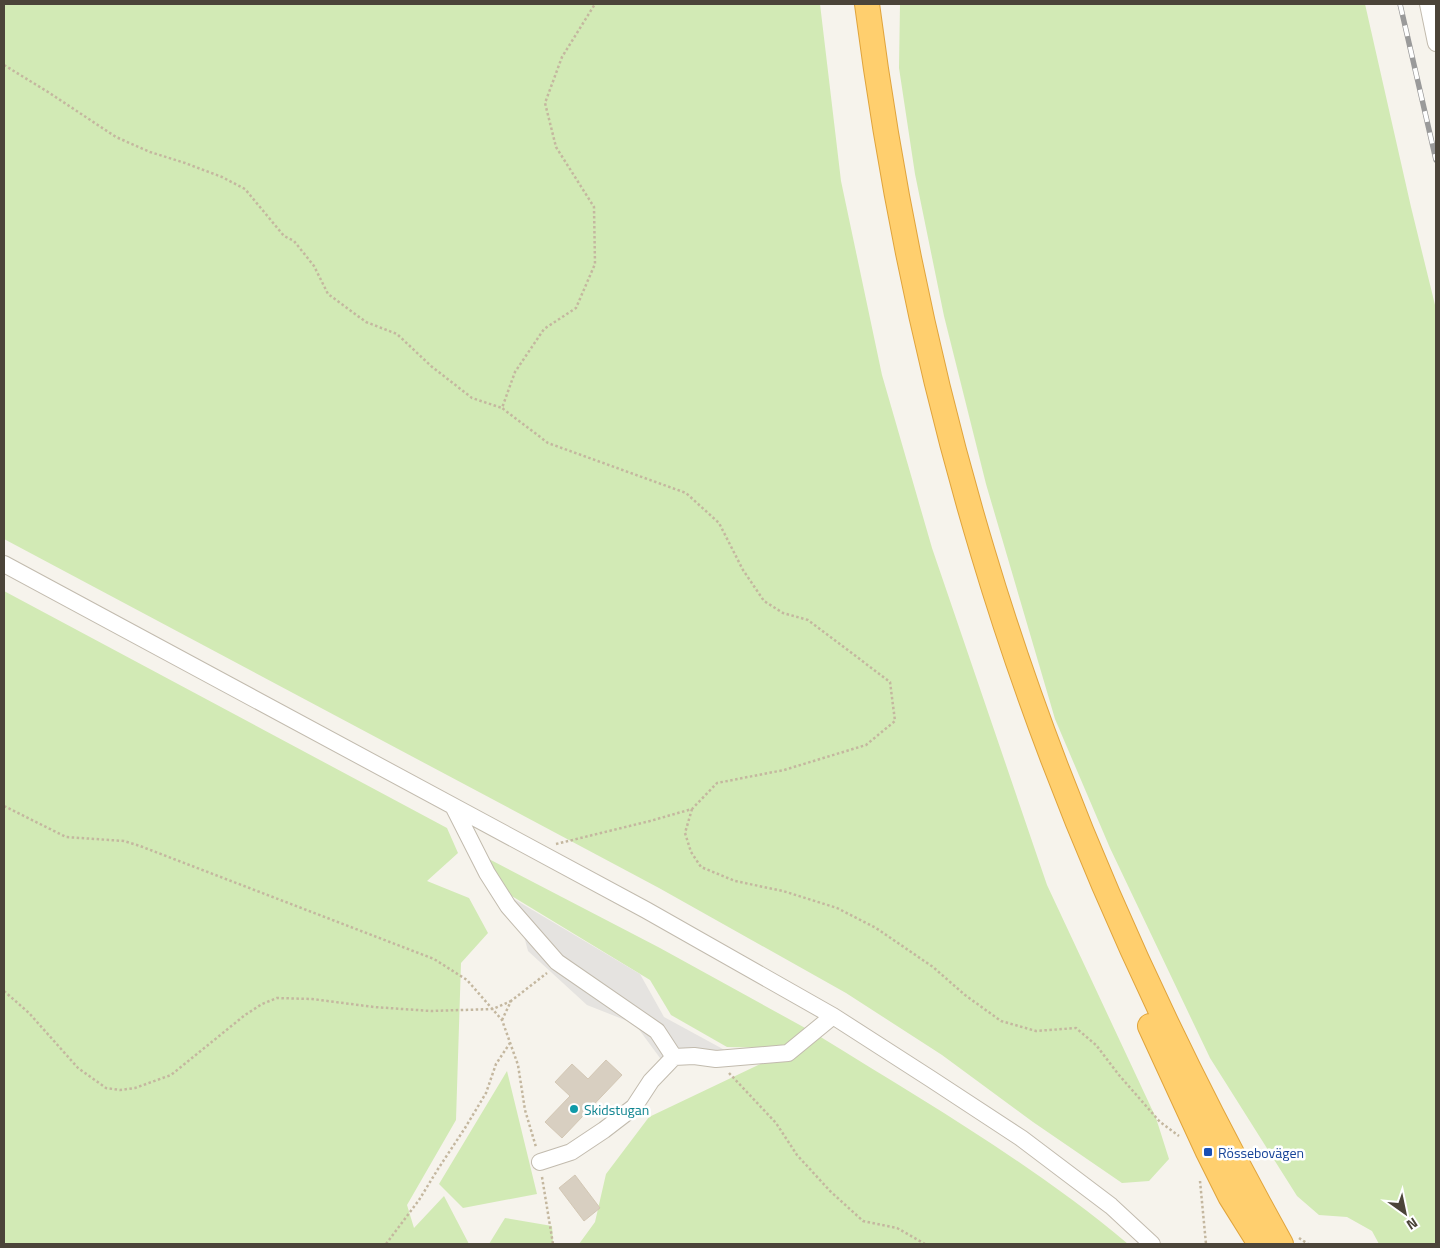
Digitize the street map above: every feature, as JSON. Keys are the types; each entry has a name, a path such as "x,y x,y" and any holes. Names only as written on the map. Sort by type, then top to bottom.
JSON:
{"highway":[{"path":"854,4 867,108 881,194 912,339 946,476 970,560 999,650 1031,742 1107,928 1161,1051 1230,1196 1260,1244"},
{"path":"867,4 881,105 925,336 978,536 1016,654 1074,813 1116,914 1222,1137 1281,1244"},
{"path":"872,40 878,4"}],"street":[{"path":"1428,4 1436,43"},
{"path":"4,564 646,910 833,1016 1021,1138 1111,1206 1152,1244"},
{"path":"453,806 487,873 508,906 557,962 657,1031 674,1057"},
{"path":"540,1162 571,1152 604,1130 634,1106 651,1081 674,1057 694,1056 716,1059 788,1053 833,1016"}],"path":[{"path":"502,408 515,372 544,329 576,308 595,264 594,207 556,147 545,103 562,57 595,4"},
{"path":"4,65 116,137 150,152 222,177 245,189 284,236 294,241 314,266 328,294 366,322 397,334 431,366 472,398 502,408 548,443 686,493 719,523 743,570 764,601 784,613 808,620 890,682 895,721 866,745 784,770 717,783 692,809 685,833 691,852 701,867 735,881 783,891 837,908 876,928 933,967 965,995 1001,1021 1036,1031 1076,1028 1096,1045 1119,1076 1160,1122 1180,1137"},
{"path":"4,806 66,837 124,841 140,846 434,959 466,980 502,1020 518,1065 525,1110 540,1162 553,1244"},
{"path":"544,855 553,845 692,809"},
{"path":"4,991 29,1013 78,1068 106,1088 120,1090 135,1088 171,1075 245,1015 262,1004 277,998 312,999 374,1007 430,1011 492,1009 511,1001 544,976 557,962"},
{"path":"502,1020 511,1001"},
{"path":"386,1244 419,1200 465,1128 486,1093 496,1064 510,1043"},
{"path":"716,1059 776,1123 797,1155 830,1191 863,1221 897,1228 925,1244"},
{"path":"1199,1173 1206,1244"}],"green space":[{"path":"4,4 820,4 841,181 882,375 932,548 1047,885 1156,1118 1169,1159 1149,1181 1122,1183 1033,1122 942,1055 846,993 659,888 4,539"},
{"path":"900,4 1365,4 1436,309 1436,1244 1379,1244 1372,1231 1347,1217 1319,1215 1297,1196 1210,1058 1110,848 1055,719 986,484 944,316 915,174 899,68"},
{"path":"4,591 447,828 458,853 427,881 469,898 488,933 461,963 456,1120 407,1205 414,1228 444,1196 469,1244 4,1244"},
{"path":"487,858 660,948 807,1029 785,1048 727,1047 671,1015 650,980 502,890"},
{"path":"819,1036 938,1109 1016,1160 1092,1215 1128,1244 579,1244 595,1222 606,1174 649,1117"},
{"path":"507,1071 537,1194 463,1208 439,1184"},
{"path":"505,1218 552,1226 553,1244 489,1244"}],"shaded area":[{"path":"514,899 640,974 664,1017 732,1054 660,1058 635,1024 587,1005 528,951"}],"building":[{"name":"Skidstugan","path":"606,1060 622,1075 562,1138 545,1122 570,1096 555,1082 572,1064 588,1079"},
{"path":"575,1175 600,1208 584,1221 559,1188"}],"railway":[{"path":"1400,4 1436,160"}],"place":[{"name":"Skidstugan","path":"574,1109"},
{"name":"Rössebovägen","path":"1208,1152"}]}
